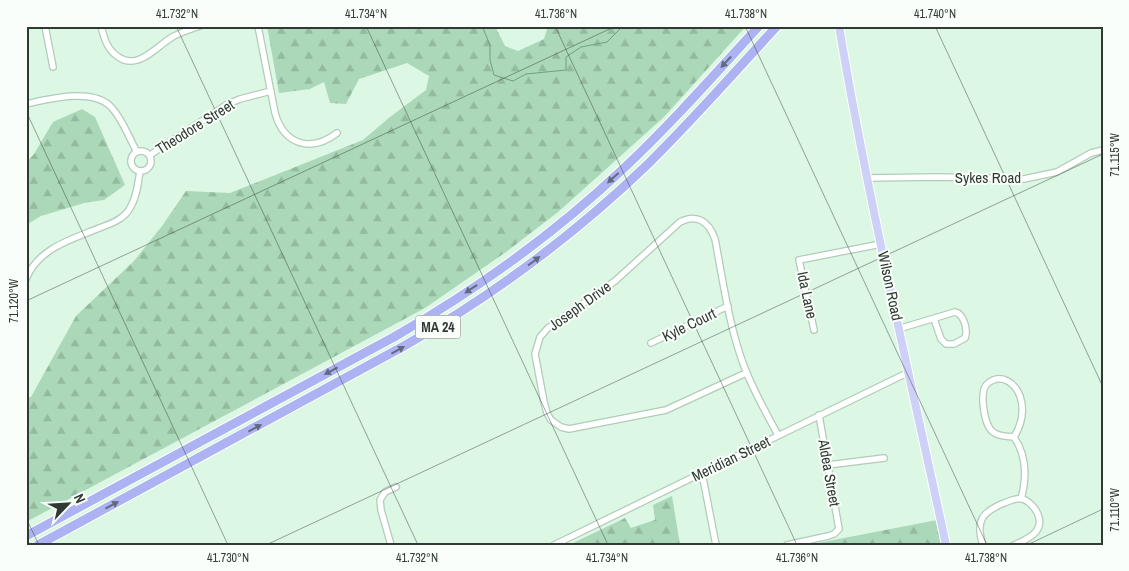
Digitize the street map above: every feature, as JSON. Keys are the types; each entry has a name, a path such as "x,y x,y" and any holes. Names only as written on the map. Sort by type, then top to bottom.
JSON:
{"highway":[{"name":"MA 24","path":"26,536 394,337 490,277 550,232 621,171 675,117 759,26"},
{"name":"MA 24","path":"38,545 404,346 492,291 561,240 632,178 673,139 777,26"}],"main road":[{"name":"Wilson Road","path":"839,26 867,178 898,329 946,545"}],"street":[{"path":"45,26 53,67"},
{"path":"101,26 110,51 124,61 129,62 142,58 175,35 200,26"},
{"path":"258,26 278,124 284,133 292,140 301,143 319,144 328,140 337,132"},
{"name":"Theodore Street","path":"150,155 226,105 240,99 271,91"},
{"path":"26,104 59,97 90,96 98,98 112,108 137,152"},
{"name":"Sykes Road","path":"867,178 1024,179 1060,171 1091,153 1103,150"},
{"path":"144,151 150,155 150,166 146,170 140,171 131,162 133,155 137,152 144,151"},
{"path":"26,279 30,270 42,255 58,244 122,217 130,208 140,171"},
{"name":"Joseph Drive","path":"746,373 666,410 569,430 558,426 547,413 535,358 536,348 541,335 636,264 680,222 697,219 706,223 715,239 734,335 746,373 778,435"},
{"name":"Ida Lane","path":"814,330 799,260 881,244"},
{"name":"Kyle Court","path":"651,343 728,306"},
{"path":"898,329 959,312 966,327 965,338 954,344 946,344 941,339 934,319"},
{"name":"Meridian Street","path":"554,545 908,373"},
{"path":"1000,380 1010,381 1014,384 1020,396 1023,416 1014,436 1005,436 990,429 984,413 984,391 987,384 1000,380"},
{"name":"Aldea Street","path":"787,545 828,536 837,531 839,524 819,415"},
{"path":"1014,436 1022,451 1025,465 1025,483 1021,499"},
{"path":"828,465 884,458"},
{"path":"702,473 716,545"},
{"path":"391,545 380,500 386,492 396,487"},
{"path":"983,545 979,530 985,515 1001,505 1015,499 1021,499 1028,502 1035,510 1040,520 1040,526 1030,537 1014,545"}],"green space":[{"path":"267,26 495,26 505,46 518,51 544,39 548,26 746,26 664,117 558,212 506,252 425,308 26,522 26,397 31,397 76,316 134,261 162,226 186,191 230,193 363,140 426,90 429,76 407,63 359,79 346,104 330,103 324,82 310,89 279,93"},
{"path":"82,109 95,117 125,185 104,200 84,203 41,216 26,225 26,163 34,154 53,122"},
{"path":"672,496 680,545 569,545 625,518 631,528 655,520 653,505"},
{"path":"937,520 942,545 813,544"}],"waterway":[{"path":"482,26 490,45 490,60 494,75 513,81 526,74 566,70 566,57 581,47 607,42 623,26"}]}
